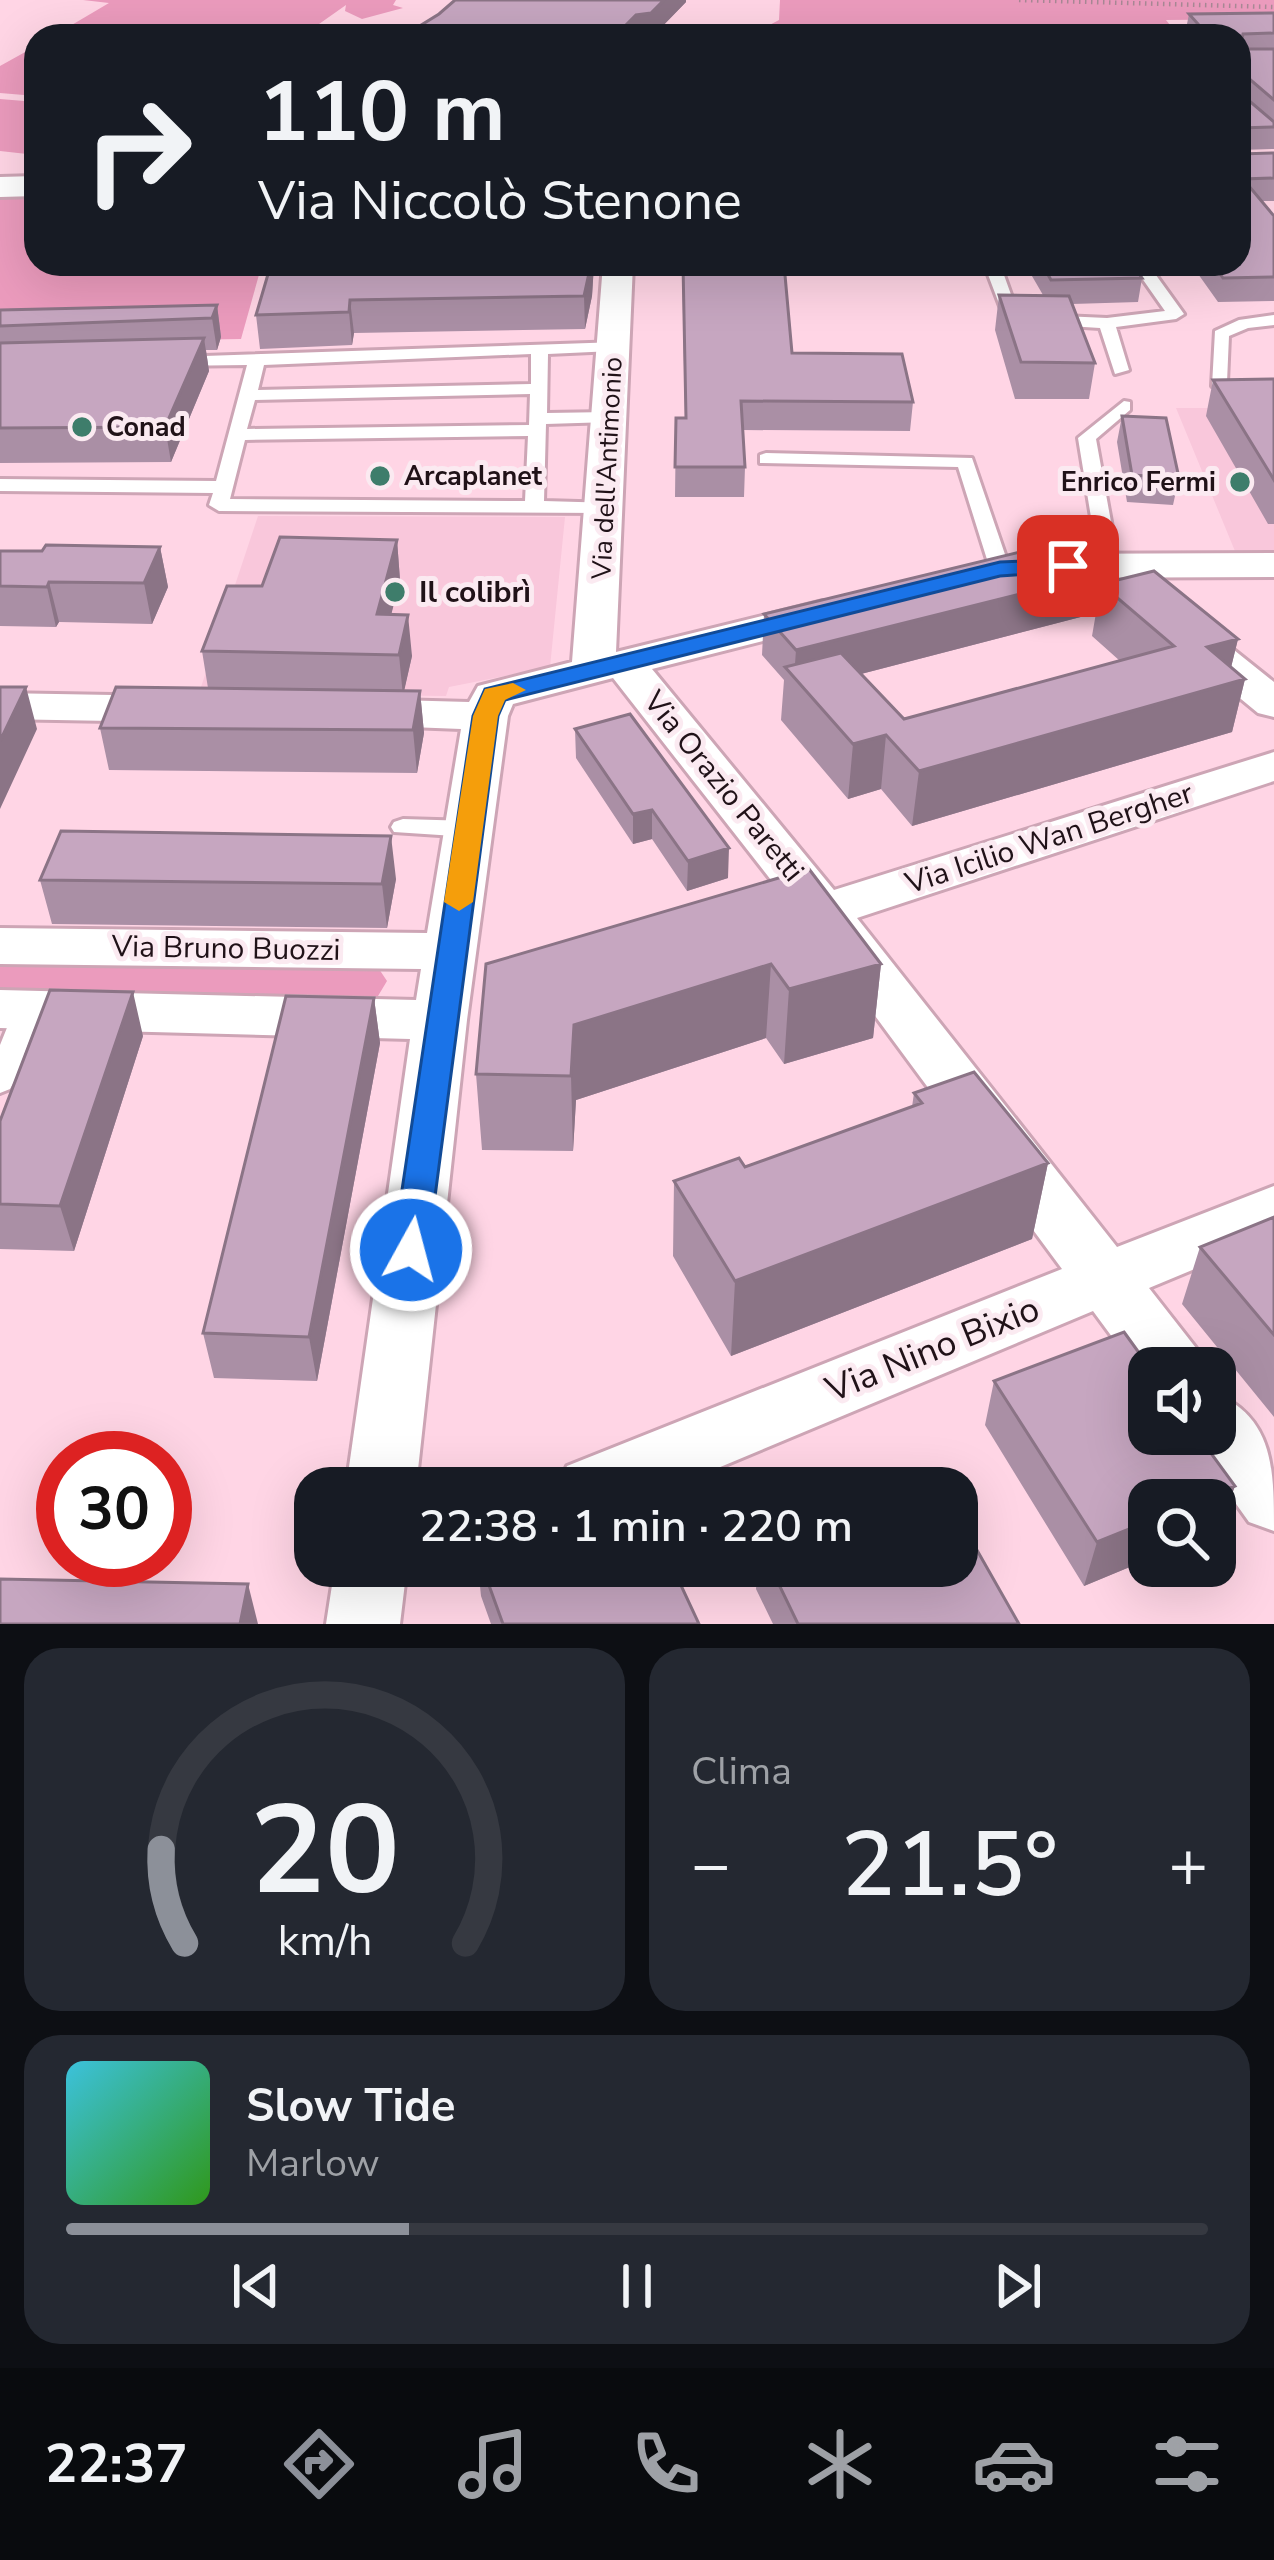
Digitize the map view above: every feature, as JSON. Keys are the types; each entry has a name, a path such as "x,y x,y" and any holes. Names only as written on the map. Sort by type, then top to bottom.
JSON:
{"street":[{"name":"Via dell'Antimonio","path":"609,667 607,507 617,276"},
{"path":"1109,566 1274,704"},
{"path":"955,580 1000,569 1274,566"},
{"path":"384,1467 440,1020 486,716 494,695 865,603"},
{"name":"Via Orazio Paretti","path":"609,667 996,1112 1104,1278 1157,1347"},
{"path":"0,706 206,710"},
{"path":"326,711 486,716"},
{"name":"Via Icilio Wan Bergher","path":"824,911 1274,766"},
{"name":"Via Bruno Buozzi","path":"0,946 452,951"},
{"path":"13,1010 440,1020"},
{"name":"Via Nino Bixio","path":"643,1467 1274,1210"},
{"path":"1236,1450 1274,1499"}],"lane":[{"path":"996,276 1012,319 1107,323 1176,314 1149,276"},
{"path":"1218,382 1221,334 1245,323 1274,320"},
{"path":"1107,323 1121,370"},
{"path":"164,362 613,346"},
{"path":"534,506 540,348"},
{"path":"257,360 219,505 607,507"},
{"path":"246,395 538,388"},
{"path":"1109,566 1087,438 1124,406"},
{"path":"237,435 610,417"},
{"path":"766,459 965,462 1000,569"},
{"path":"0,485 224,487"},
{"path":"403,827 470,829"},
{"path":"0,1082 13,1010"}],"path":[{"path":"1019,0 1274,7"}],"shaded area":[{"path":"83,0 396,0 393,5 403,8 362,19 345,11 346,5 319,24 73,24 109,3"},
{"path":"780,0 1274,0 1274,19 1166,20 1169,24 771,24 779,20"},
{"path":"24,53 24,95 0,93 0,66"},
{"path":"0,99 24,101 24,154 0,151"},
{"path":"24,195 24,276 259,276 241,339 0,343 0,196"},
{"name":"Enrico Fermi","path":"1176,408 1274,408 1274,557 1237,556"},
{"name":"Il colibrì","path":"258,516 565,517 550,667 449,687 446,696 199,693"},
{"path":"0,934 37,959 39,966 64,960 369,954 387,981 375,1001 0,1007"}],"building":[{"path":"455,0 664,0 651,13 636,15 627,24 423,24"},
{"path":"1274,13 1274,33 1251,34 1251,24 1198,24 1189,14"},
{"path":"1251,49 1274,49 1274,100 1251,80"},
{"path":"1251,102 1274,122 1274,127 1251,128"},
{"path":"1274,153 1274,178 1251,179 1251,154"},
{"path":"1251,189 1274,216 1274,277 1223,278 1251,276"},
{"path":"267,276 588,276 584,296 350,300 349,312 256,315"},
{"path":"683,276 785,276 792,353 902,354 913,402 741,401 745,467 675,467 676,418 686,418"},
{"path":"1049,276 1142,278 1051,280"},
{"path":"999,295 1069,296 1095,363 1021,362"},
{"path":"217,305 212,318 0,326 0,310"},
{"path":"204,338 165,427 0,428 0,343"},
{"path":"1274,379 1274,480 1213,380"},
{"path":"1122,416 1166,418 1179,478 1132,475"},
{"path":"280,537 397,540 377,614 408,615 399,655 202,651 227,586 262,586"},
{"path":"46,545 160,547 144,583 0,586 0,551 42,551"},
{"path":"1049,545 1070,545 1104,573 796,650 764,614"},
{"path":"1154,571 1238,639 1207,647 1245,679 919,771 886,735 853,744 785,667 841,653 904,719 1174,646 1101,584"},
{"path":"0,687 26,687 0,741"},
{"path":"116,687 420,691 413,730 100,728"},
{"path":"630,714 729,848 688,861 652,810 633,814 575,729"},
{"path":"61,831 391,836 382,884 40,880"},
{"path":"809,869 881,964 789,989 771,964 574,1025 571,1076 476,1074 486,964"},
{"path":"50,990 133,992 60,1206 0,1204 0,1121"},
{"path":"286,996 374,998 309,1337 203,1333"},
{"path":"974,1072 1048,1163 735,1281 674,1181 739,1158 745,1167 922,1103 914,1093"},
{"path":"1274,1217 1274,1335 1200,1247"},
{"path":"1124,1332 1135,1347 1128,1347 1128,1455 1212,1455 1230,1479 1128,1479 1128,1529 1097,1542 994,1381"},
{"path":"978,1552 1019,1624 798,1624 780,1587 978,1587"},
{"path":"0,1579 36,1580 36,1587 248,1584 240,1624 0,1624"},
{"path":"490,1587 682,1587 699,1624 503,1624"}],"slow traffic":[{"path":"459,902 486,716 494,695 513,690"}],"place":[{"name":"Conad","path":"82,427"},
{"name":"Arcaplanet","path":"380,476"},
{"name":"Enrico Fermi","path":"1240,482"},
{"name":"Il colibrì","path":"395,592"}],"route":[{"path":"411,1250 440,1020 486,716 494,695 1000,569 1068,566"}]}
